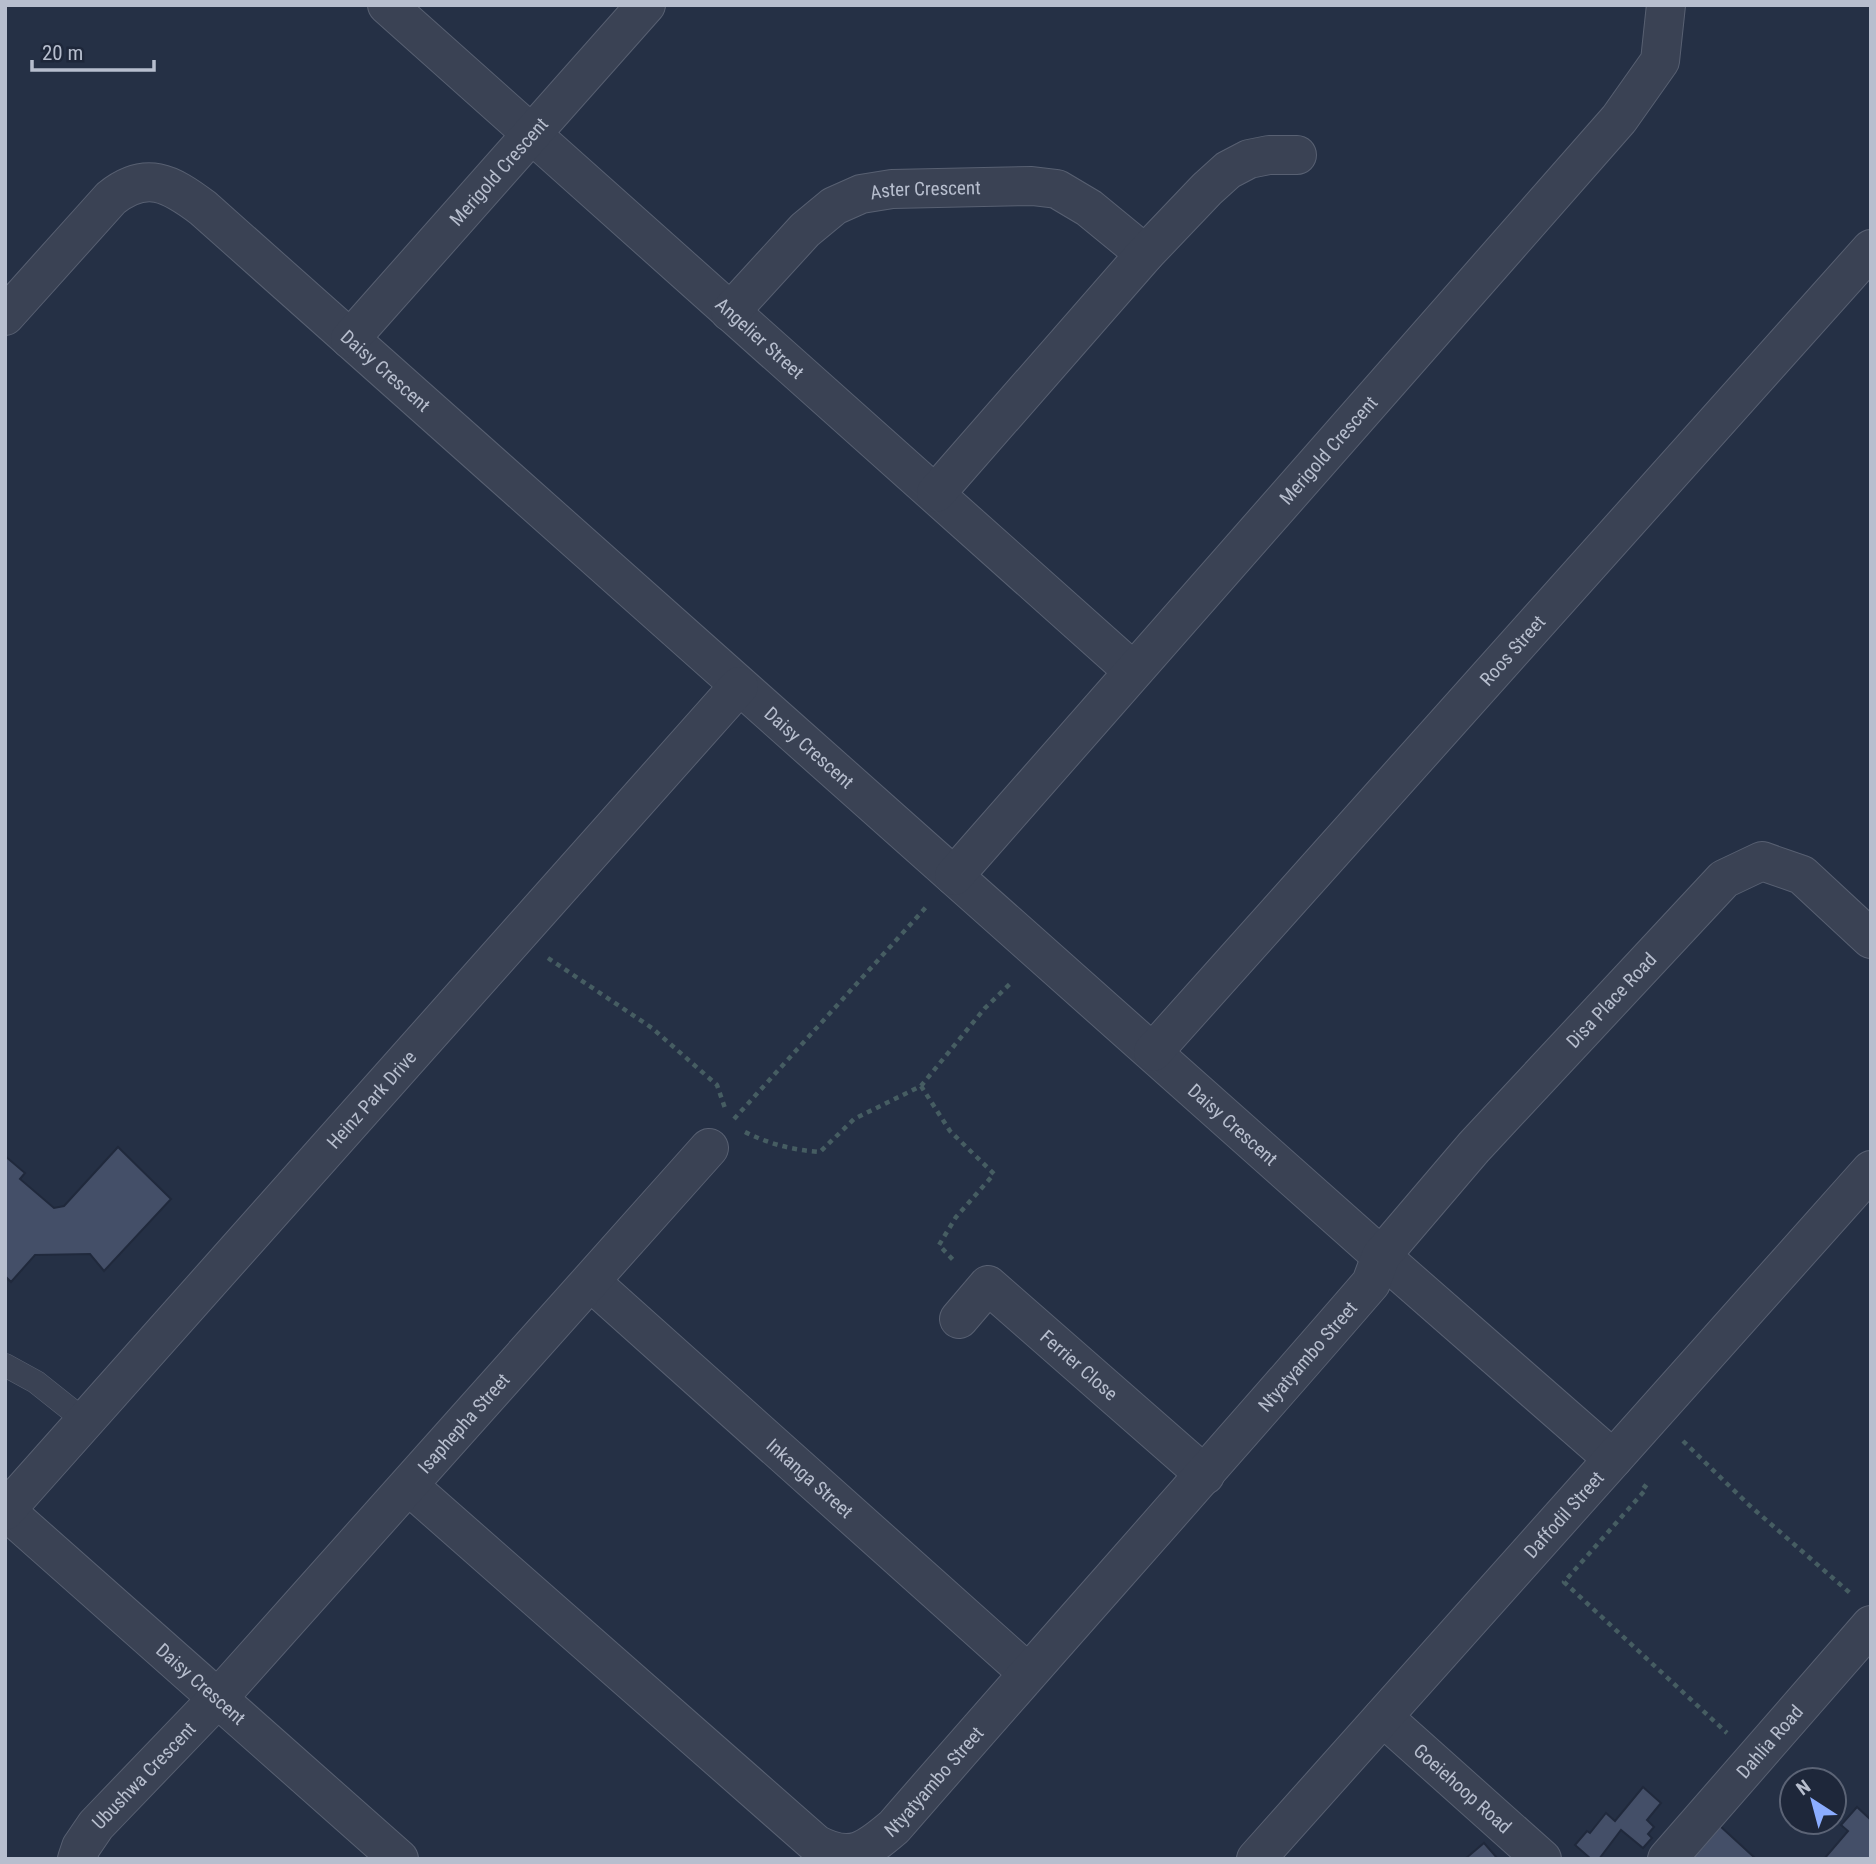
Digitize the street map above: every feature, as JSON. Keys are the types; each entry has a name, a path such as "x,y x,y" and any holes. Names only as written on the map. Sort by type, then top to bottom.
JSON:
{"street":[{"name":"Angelier Street","path":"387,5 1133,671"},
{"name":"Merigold Crescent","path":"350,339 646,5"},
{"name":"Merigold Crescent","path":"954,876 1619,119 1661,61 1666,5"},
{"path":"936,493 1145,254 1207,188 1228,170 1259,157 1297,155"},
{"name":"Daisy Crescent","path":"5,316 111,198 125,187 145,180 185,194 1613,1460"},
{"name":"Aster Crescent","path":"730,312 806,230 834,206 862,194 892,189 1057,189 1090,208 1145,254"},
{"name":"Roos Street","path":"1153,1052 1871,249"},
{"name":"Heinz Park Drive","path":"5,1511 739,686"},
{"name":"Disa Place Road","path":"1381,1256 1474,1147 1724,879 1762,861 1802,875 1871,939"},
{"name":"Isaphepha Street","path":"218,1698 720,1136"},
{"name":"Daffodil Street","path":"1256,1859 1867,1181"},
{"name":"Ntyatyambo Street","path":"409,1486 806,1835 831,1853 851,1853 869,1847 894,1827 1371,1283 1381,1256"},
{"name":"Inkanga Street","path":"591,1282 1028,1673"},
{"path":"959,1319 988,1285"},
{"name":"Ferrier Close","path":"988,1285 1205,1475"},
{"name":"Daisy Crescent","path":"5,1511 399,1859"},
{"name":"Dahlia Road","path":"1667,1859 1755,1758 1862,1610"},
{"name":"Ubushwa Crescent","path":"77,1859 81,1847 96,1825 218,1698"},
{"name":"Goeiehoop Road","path":"1383,1717 1542,1859"}],"lane":[{"path":"5,1365 36,1382 85,1422"}],"path":[{"path":"720,1136 954,876"},
{"path":"517,936 562,970 652,1028 717,1086 720,1136"},
{"path":"720,1136 820,1152 854,1119 922,1086 985,1008 1041,953"},
{"path":"922,1086 950,1131 994,1174 956,1217 939,1245 958,1265 988,1285"},
{"path":"1656,1413 1749,1505 1862,1610"},
{"path":"1613,1460 1647,1489 1564,1582 1755,1758"}],"building":[{"path":"118,1147 171,1199 104,1271 90,1254 35,1255 11,1282 5,1276 5,1156 25,1173 20,1179 54,1208 64,1206"},
{"path":"1643,1787 1661,1803 1647,1820 1654,1827 1648,1834 1652,1838 1643,1848 1621,1830 1599,1859 1591,1859 1575,1845 1587,1831 1590,1833 1606,1813 1615,1821"},
{"path":"1857,1807 1871,1820 1871,1859 1824,1859 1844,1836 1848,1836 1848,1817"},
{"path":"1720,1826 1756,1859 1690,1859"},
{"path":"1484,1843 1498,1859 1465,1859"}]}
